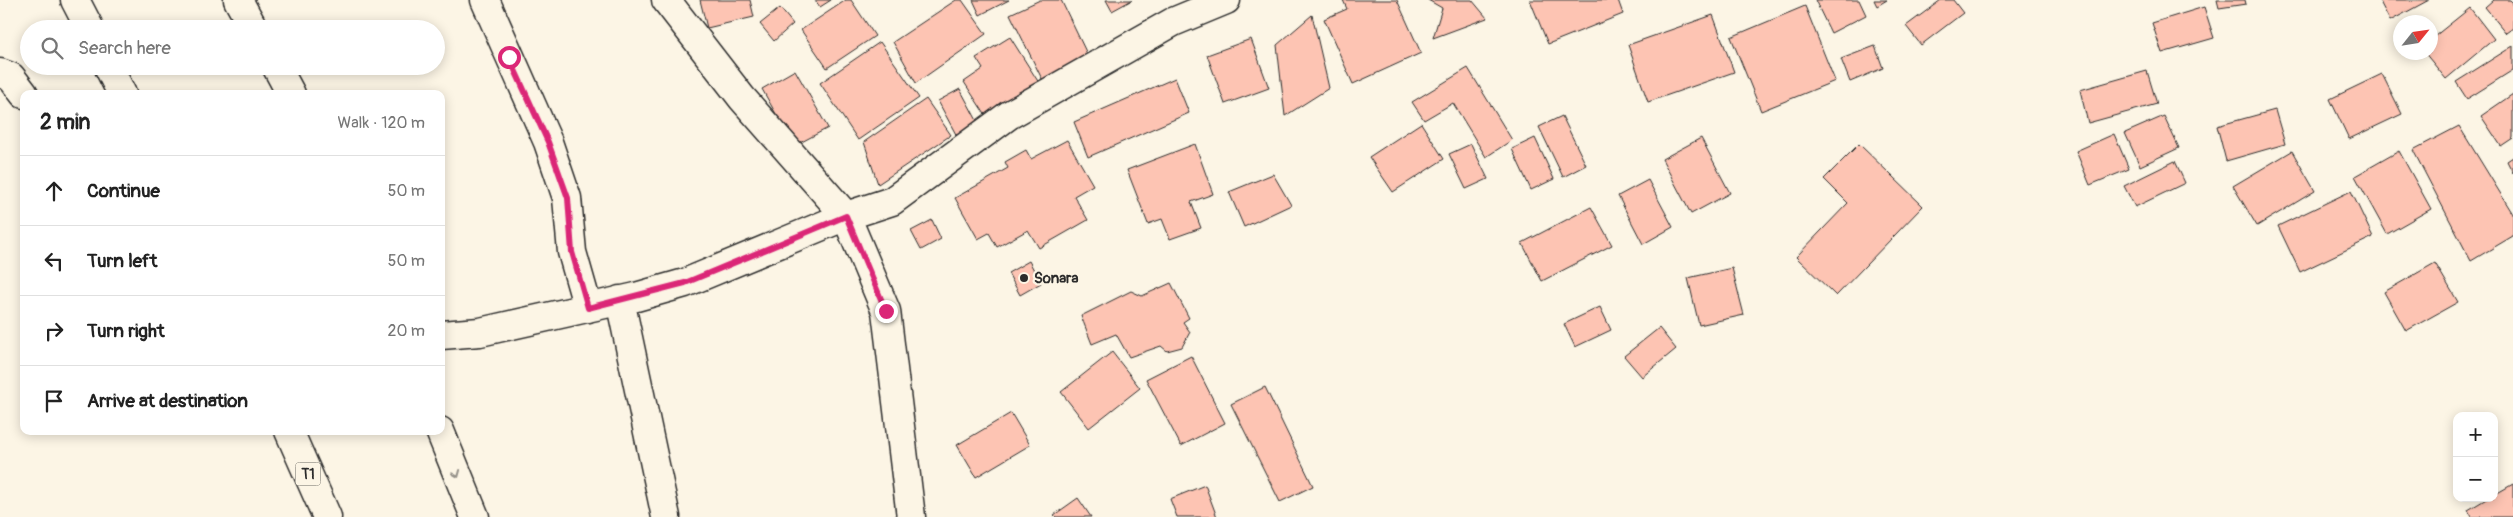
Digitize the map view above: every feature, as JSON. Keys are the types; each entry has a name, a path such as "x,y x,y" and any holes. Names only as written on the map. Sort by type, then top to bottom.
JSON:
{"main road":[{"path":"75,0 85,20"},
{"path":"238,0 249,20"},
{"path":"484,0 548,142 568,198 572,252 588,308"},
{"path":"666,0 742,98 846,216 886,311 911,517"},
{"path":"445,335 480,332 588,308 685,283 846,216 892,202 1009,115 1173,22 1226,0"},
{"path":"0,72 11,77 21,90"},
{"path":"112,75 120,90"},
{"path":"281,75 289,90"},
{"path":"620,300 666,517"},
{"name":"T1","path":"291,435 327,517"},
{"path":"442,435 474,517"}],"building":[{"path":"700,0 750,0 754,17 707,28"},
{"path":"815,0 831,0 820,7"},
{"path":"846,0 851,0 875,36 827,68 801,30"},
{"path":"956,0 962,0 986,34 916,83 893,42"},
{"path":"973,0 1009,0 980,15"},
{"path":"1040,0 1061,0 1089,58 1043,81 1010,14"},
{"path":"1106,0 1132,0 1112,11"},
{"path":"1343,0 1397,0 1421,53 1353,84 1324,19 1347,9"},
{"path":"1428,0 1472,0 1487,18 1433,38 1442,8"},
{"path":"1530,0 1618,0 1623,14 1548,44"},
{"path":"1815,0 1859,0 1866,15 1831,33"},
{"path":"1874,0 1887,0 1877,6"},
{"path":"1941,0 1953,0 1963,13 1921,45 1906,26"},
{"path":"2217,0 2245,0 2246,4 2219,8"},
{"path":"2379,0 2429,0 2401,15 2393,15 2393,19 2390,21"},
{"path":"2493,0 2510,0 2513,3 2513,28 2506,33 2485,7"},
{"path":"1805,6 1835,81 1761,111 1731,37"},
{"path":"2204,7 2214,38 2162,53 2152,23"},
{"path":"780,8 793,24 774,41 760,24"},
{"path":"2470,8 2494,39 2446,79 2431,60 2438,60 2438,34"},
{"path":"1312,15 1329,88 1285,116 1277,45"},
{"path":"1713,15 1734,72 1648,102 1628,45"},
{"path":"1010,37 1041,86 988,119 964,82 983,69 976,58"},
{"path":"1251,39 1269,88 1225,104 1207,55"},
{"path":"880,42 919,98 858,140 820,83"},
{"path":"1875,46 1883,68 1850,82 1841,59"},
{"path":"2513,46 2513,70 2467,99 2456,82"},
{"path":"1468,68 1512,140 1486,157 1453,103 1424,120 1412,102"},
{"path":"795,70 828,128 794,146 762,89"},
{"path":"2147,71 2157,104 2088,123 2080,90"},
{"path":"2382,74 2402,114 2349,139 2330,99"},
{"path":"1175,78 1189,113 1088,157 1074,122"},
{"path":"960,89 981,128 959,140 938,101"},
{"path":"2513,94 2513,138 2501,146 2481,116"},
{"path":"926,99 951,135 878,184 864,142"},
{"path":"2275,110 2285,144 2226,161 2217,126"},
{"path":"1562,116 1586,165 1563,177 1539,127"},
{"path":"2164,116 2179,148 2140,166 2125,133"},
{"path":"1421,123 1444,159 1393,192 1369,157"},
{"path":"2459,126 2513,214 2513,236 2471,261 2413,150"},
{"path":"2114,134 2129,169 2090,185 2076,151"},
{"path":"1535,138 1554,179 1531,190 1512,149"},
{"path":"1701,138 1730,193 1691,214 1662,159"},
{"path":"1067,140 1093,185 1074,196 1088,220 1039,248 1028,230 997,247 989,233 978,239 955,198 1008,168 1005,162 1026,150 1031,159"},
{"path":"1195,144 1213,194 1191,202 1201,228 1170,239 1162,219 1148,224 1127,170"},
{"path":"1471,144 1488,179 1466,189 1449,154"},
{"path":"1859,144 1923,206 1836,296 1796,257 1848,203 1824,179"},
{"path":"2292,151 2315,191 2257,226 2233,186"},
{"path":"2399,151 2431,209 2387,234 2355,176"},
{"path":"2513,157 2513,173 2507,161"},
{"path":"2175,161 2185,183 2135,207 2124,186"},
{"path":"1273,174 1291,205 1244,227 1229,192"},
{"path":"1648,180 1673,227 1643,244 1618,196"},
{"path":"2351,191 2373,237 2300,272 2278,226"},
{"path":"1591,207 1612,245 1542,281 1522,243"},
{"path":"932,220 941,239 921,250 911,231"},
{"name":"Sonara","path":"1029,261 1041,283 1020,295 1008,273"},
{"path":"2435,263 2458,302 2406,331 2384,292"},
{"path":"1732,268 1744,315 1699,325 1688,278"},
{"path":"1171,283 1189,318 1183,322 1190,332 1182,347 1167,351 1161,346 1129,357 1116,334 1092,344 1081,316 1131,291 1142,296"},
{"path":"1600,307 1611,330 1575,347 1564,324"},
{"path":"1659,328 1676,349 1642,377 1624,356"},
{"path":"1112,352 1140,388 1089,428 1061,392"},
{"path":"1191,356 1225,423 1181,446 1146,379"},
{"path":"1265,387 1313,486 1280,502 1231,404"},
{"path":"1011,413 1030,445 976,477 957,445"},
{"path":"2513,484 2513,517 2472,517 2468,510 2481,502 2498,502 2498,493"},
{"path":"1205,485 1217,517 1177,517 1170,499"},
{"path":"1078,498 1091,517 1056,517 1054,515"}],"place":[{"name":"Sonara","path":"1024,278"}],"route":[{"path":"509,57 548,142 568,198 572,252 588,308 685,283 846,216 886,311"}]}
